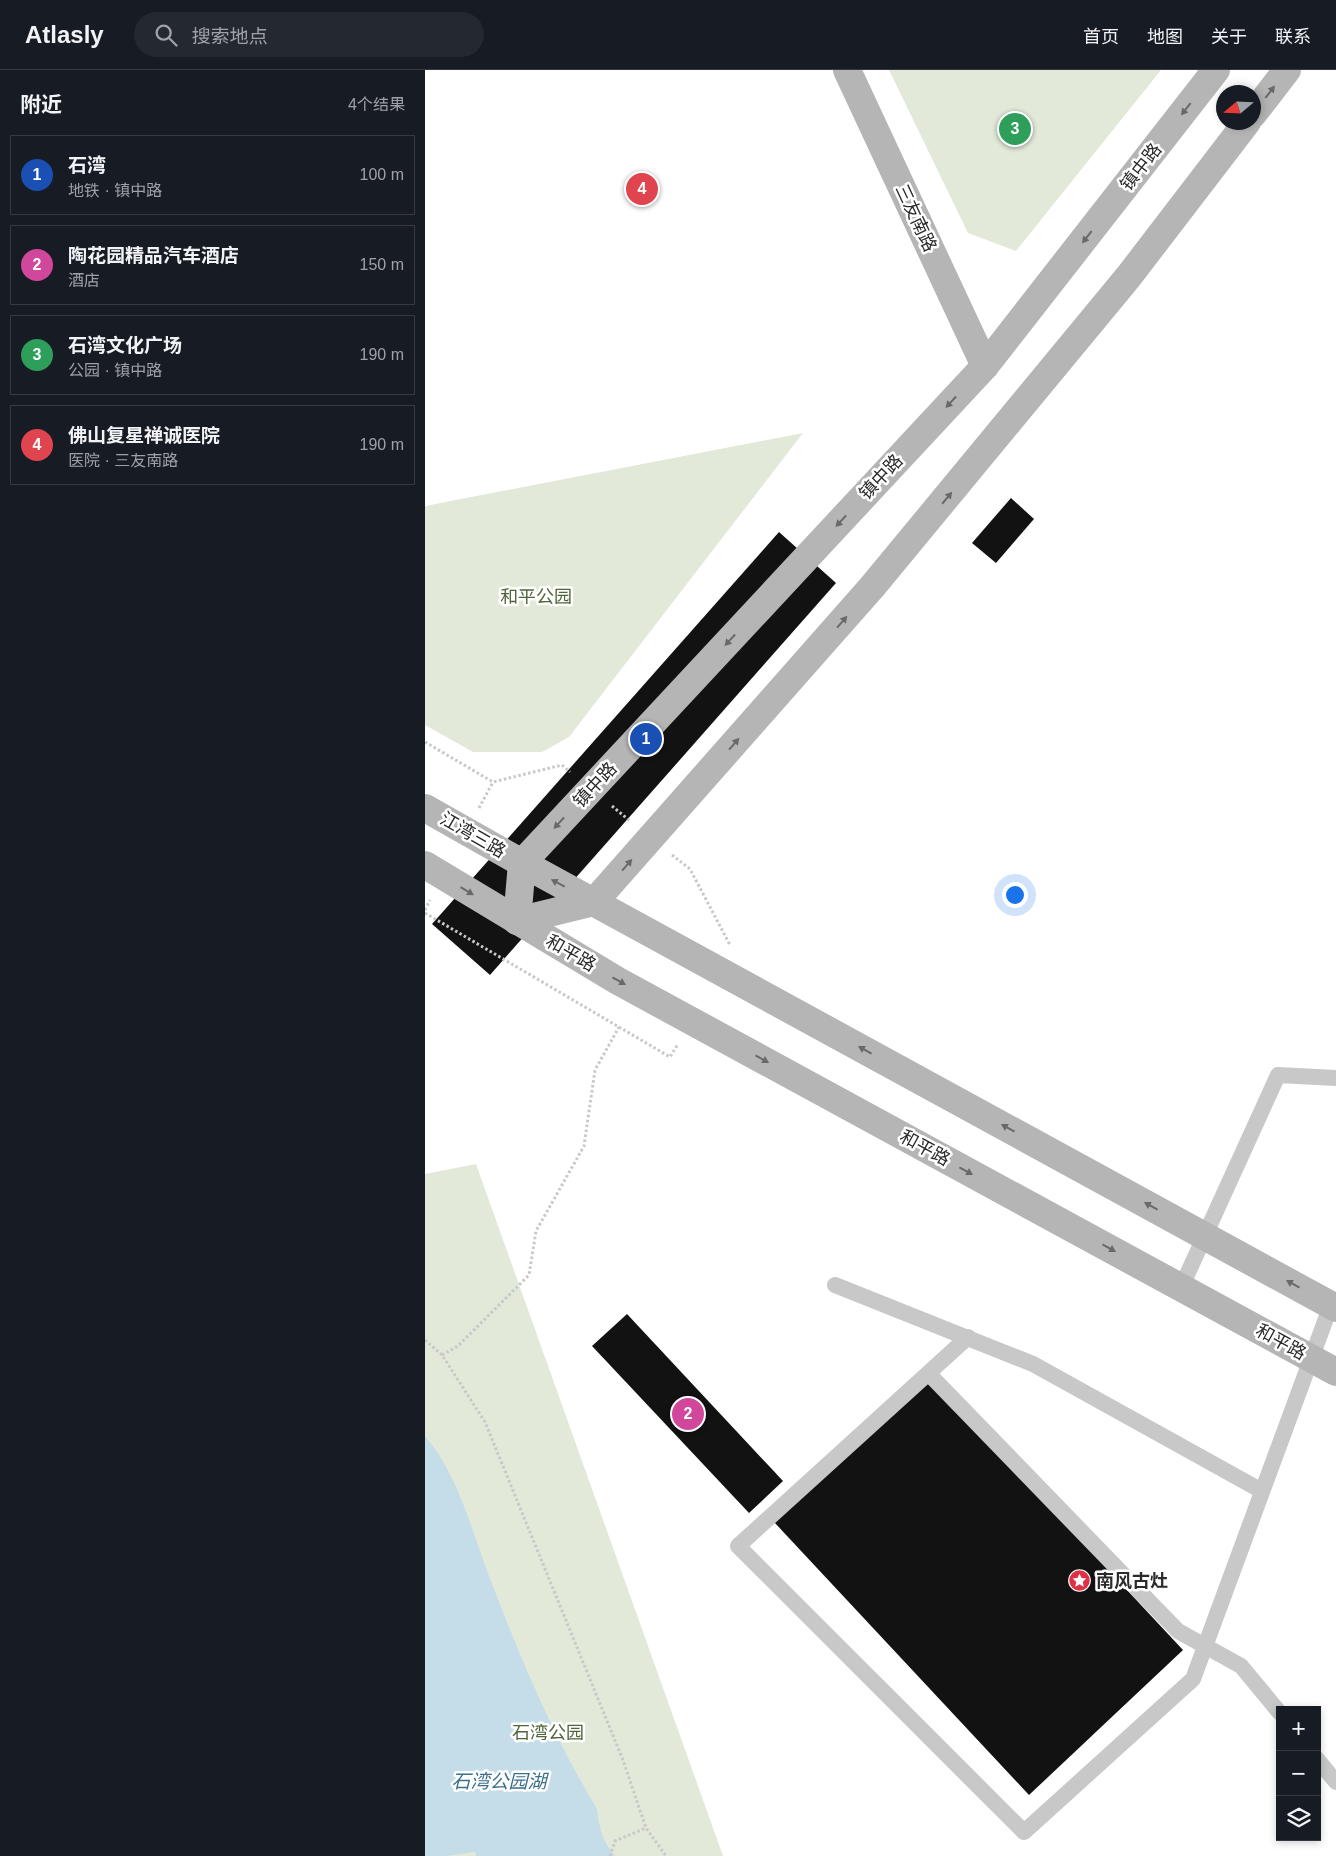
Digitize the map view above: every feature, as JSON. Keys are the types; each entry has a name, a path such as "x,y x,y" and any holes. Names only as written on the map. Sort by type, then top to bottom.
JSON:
{"main road":[{"name":"三友南路","path":"847,70 985,366"},
{"name":"镇中路","path":"522,863 985,366 1216,70"},
{"path":"1261,104 1287,70"},
{"path":"425,865 517,921 595,902 872,587 1129,276 1241,130"},
{"name":"江湾三路","path":"425,808 522,863"},
{"path":"517,921 522,863 1333,1306"},
{"name":"和平路","path":"517,921 618,981 1336,1372"}],"lane":[{"path":"1181,1288 1278,1075 1336,1078"},
{"path":"835,1285 1033,1364 1262,1491"},
{"path":"968,1337 738,1546 1025,1832 1193,1679 1311,1358 1333,1306"},
{"path":"929,1374 1178,1631 1241,1666 1276,1708"},
{"path":"1321,1764 1336,1782"}],"path":[{"path":"425,742 493,782 562,765 690,869 732,948"},
{"path":"425,913 670,1057"},
{"path":"442,1355 457,1346 529,1275 536,1230 584,1146 595,1070 619,1027"},
{"path":"425,1340 442,1355 485,1422 623,1760 646,1828 666,1856"},
{"path":"610,1856 615,1841 646,1828"}],"green space":[{"path":"889,70 1161,70 1016,251 968,233"},
{"name":"和平公园","path":"803,433 569,737 542,752 473,752 425,725 425,506"},
{"name":"石湾公园","path":"476,1164 723,1856 425,1856 425,1174"}],"water":[{"name":"石湾公园湖","path":"425,1436 446,1467 455,1485 500,1606 525,1665 551,1724 597,1809 602,1834 615,1856 476,1856 475,1852 446,1856 425,1856"}],"building":[{"path":"1011,498 1034,519 996,563 972,543"},
{"path":"779,532 836,583 490,975 432,924"},
{"path":"627,1314 783,1481 749,1513 592,1346"},
{"path":"928,1377 1183,1650 1029,1795 774,1522"}],"place":[{"name":"石湾文化广场","path":"1015,129"},
{"name":"佛山复星禅诚医院","path":"642,189"},
{"name":"石湾","path":"646,739"},
{"name":"陶花园精品汽车酒店","path":"688,1414"},
{"name":"南风古灶","path":"1080,1581"}]}
